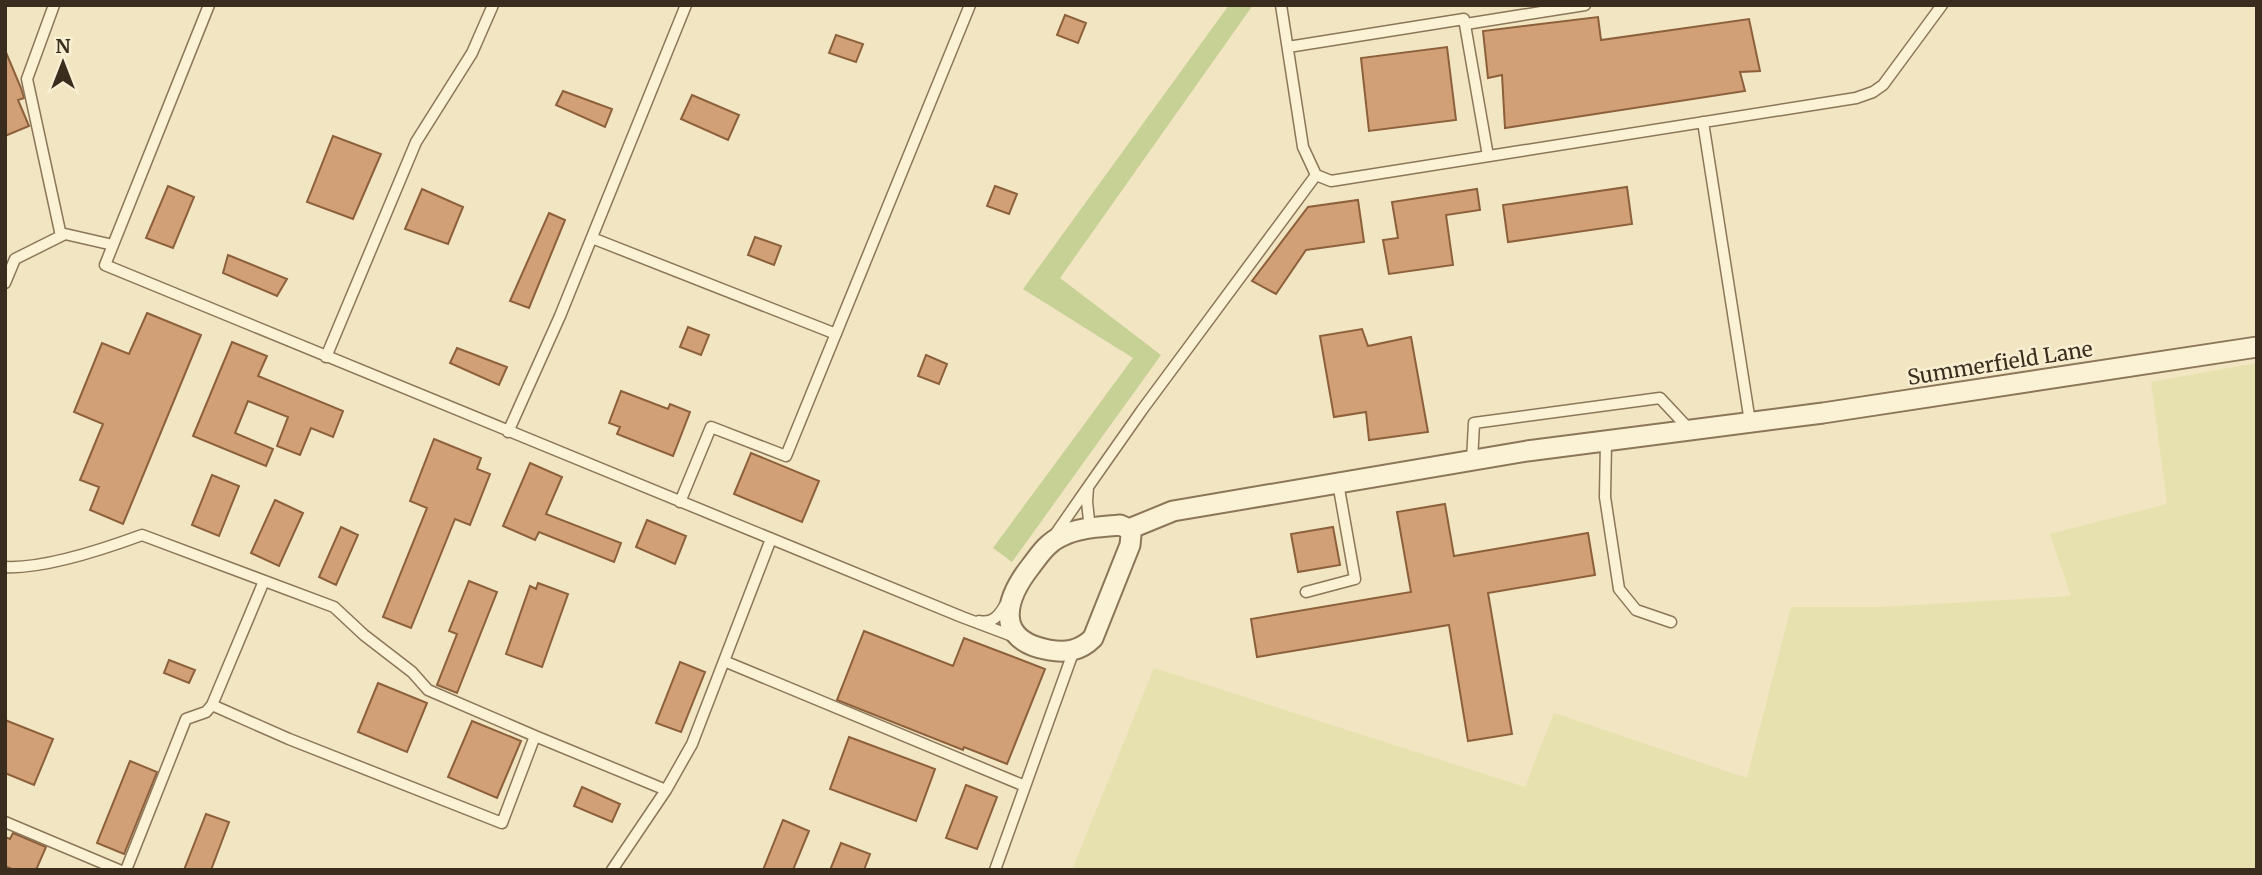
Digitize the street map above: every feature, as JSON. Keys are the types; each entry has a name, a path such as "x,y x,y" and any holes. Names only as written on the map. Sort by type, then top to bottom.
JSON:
{"street":[{"name":"Summerfield Lane","path":"1129,529 1173,511 1472,461 2257,347"},
{"path":"1121,525 1129,529 1131,536 1130,545 1093,638 1085,646 1062,653 1035,648 1019,638 1011,624 1008,607 1017,584 1047,545 1061,536 1090,529 1121,525"}],"lane":[{"path":"54,5 27,79 61,236"},
{"path":"209,5 105,265 508,432 1019,638"},
{"path":"326,357 416,142 472,53 493,5"},
{"path":"508,432 592,238 686,5"},
{"path":"681,502 711,427 786,456 970,5"},
{"path":"1281,5 1303,147 1316,175 1331,181 1856,98 1883,85 1942,5"},
{"path":"1466,24 1585,5"},
{"path":"1288,47 1464,19 1488,156"},
{"path":"1703,122 1750,422"},
{"path":"1047,545 1142,410 1316,175"},
{"path":"5,283 15,259 65,234 113,245"},
{"path":"592,238 836,334"},
{"path":"1472,461 1474,423 1501,419 1660,398 1690,430"},
{"path":"1606,441 1605,497 1619,589 1636,610 1671,622"},
{"path":"1306,592 1355,579 1338,483"},
{"path":"1088,487 1090,529"},
{"path":"5,567 24,568 110,547 142,535 334,607 364,635 412,672 428,690 666,790"},
{"path":"611,870 666,790 692,744 771,539"},
{"path":"126,870 186,719 206,712 212,705 264,581"},
{"path":"962,617 986,623 994,620 1001,613 1017,584"},
{"path":"995,870 1074,650"},
{"path":"724,661 1025,786"},
{"path":"212,705 289,739 502,823 535,736"},
{"path":"5,822 119,870"}],"shaded area":[{"path":"2257,363 2257,870 1072,870 1154,668 1525,787 1554,713 1747,778 1791,607 1882,607 2071,596 2050,534 2167,504 2151,382"}],"green space":[{"path":"1229,5 1253,5 1060,278 1161,355 1012,562 993,548 1133,358 1023,289"}],"building":[{"path":"1065,15 1086,23 1078,43 1057,35"},
{"path":"1598,17 1601,40 1749,19 1760,71 1740,72 1745,91 1505,128 1502,75 1488,78 1483,31"},
{"path":"836,35 863,44 856,62 829,53"},
{"path":"1447,47 1456,120 1369,131 1361,58"},
{"path":"5,50 21,88 24,98 18,100 29,126 5,136"},
{"path":"563,91 612,109 605,127 556,105"},
{"path":"692,95 739,115 728,140 681,119"},
{"path":"333,136 381,154 353,219 307,202"},
{"path":"168,186 194,197 173,248 146,238"},
{"path":"995,186 1017,194 1009,214 987,206"},
{"path":"1627,187 1632,224 1508,242 1503,205"},
{"path":"422,189 463,207 448,244 405,229"},
{"path":"1477,189 1480,210 1446,215 1453,265 1389,274 1383,240 1398,238 1392,202"},
{"path":"1358,200 1364,242 1306,250 1276,294 1252,281 1308,207"},
{"path":"549,213 565,220 529,308 510,301"},
{"path":"755,237 781,246 774,265 748,255"},
{"path":"228,255 287,279 277,296 223,273"},
{"path":"147,313 201,335 123,524 90,510 99,487 80,480 103,424 74,412 102,343 129,354"},
{"path":"688,327 709,335 701,355 680,347"},
{"path":"1362,329 1368,346 1411,337 1428,432 1369,440 1366,412 1334,417 1320,336"},
{"path":"232,342 267,356 258,376 343,411 333,437 311,428 300,455 277,446 288,417 248,401 235,433 273,449 266,466 193,436"},
{"path":"457,348 507,367 499,385 450,363"},
{"path":"926,355 947,364 939,384 918,376"},
{"path":"621,391 668,409 670,404 690,412 673,456 617,434 620,427 609,423"},
{"path":"434,439 481,458 477,469 490,474 470,525 455,519 411,628 383,617 427,508 410,501"},
{"path":"751,453 819,481 802,522 734,494"},
{"path":"530,463 562,477 546,514 621,543 614,562 539,532 535,540 503,526"},
{"path":"212,475 239,486 219,536 192,525"},
{"path":"275,500 303,513 279,566 251,553"},
{"path":"1445,504 1454,556 1588,533 1595,575 1488,593 1512,734 1468,741 1449,625 1257,657 1251,619 1411,592 1397,512"},
{"path":"647,520 686,536 675,564 636,547"},
{"path":"341,527 358,535 336,585 319,577"},
{"path":"1333,527 1340,565 1298,572 1291,534"},
{"path":"469,581 497,592 457,693 437,685 457,634 449,631"},
{"path":"538,583 568,594 542,667 506,654 530,586 536,589"},
{"path":"864,631 953,666 964,638 1045,669 1007,764 964,747 963,750 837,700"},
{"path":"169,660 195,670 189,683 164,673"},
{"path":"680,662 705,672 681,732 656,723"},
{"path":"378,683 427,703 407,752 358,732"},
{"path":"5,720 53,739 34,785 5,773"},
{"path":"472,721 521,741 497,798 448,777"},
{"path":"849,737 935,769 916,821 830,789"},
{"path":"130,761 157,772 124,854 97,843"},
{"path":"966,785 997,797 977,849 946,838"},
{"path":"582,787 620,804 612,822 574,806"},
{"path":"206,814 229,822 211,870 184,870"},
{"path":"783,820 809,831 793,870 763,870"},
{"path":"13,833 46,847 36,870 14,870 5,866 5,837 10,839"},
{"path":"841,843 870,854 864,870 830,870"}]}
